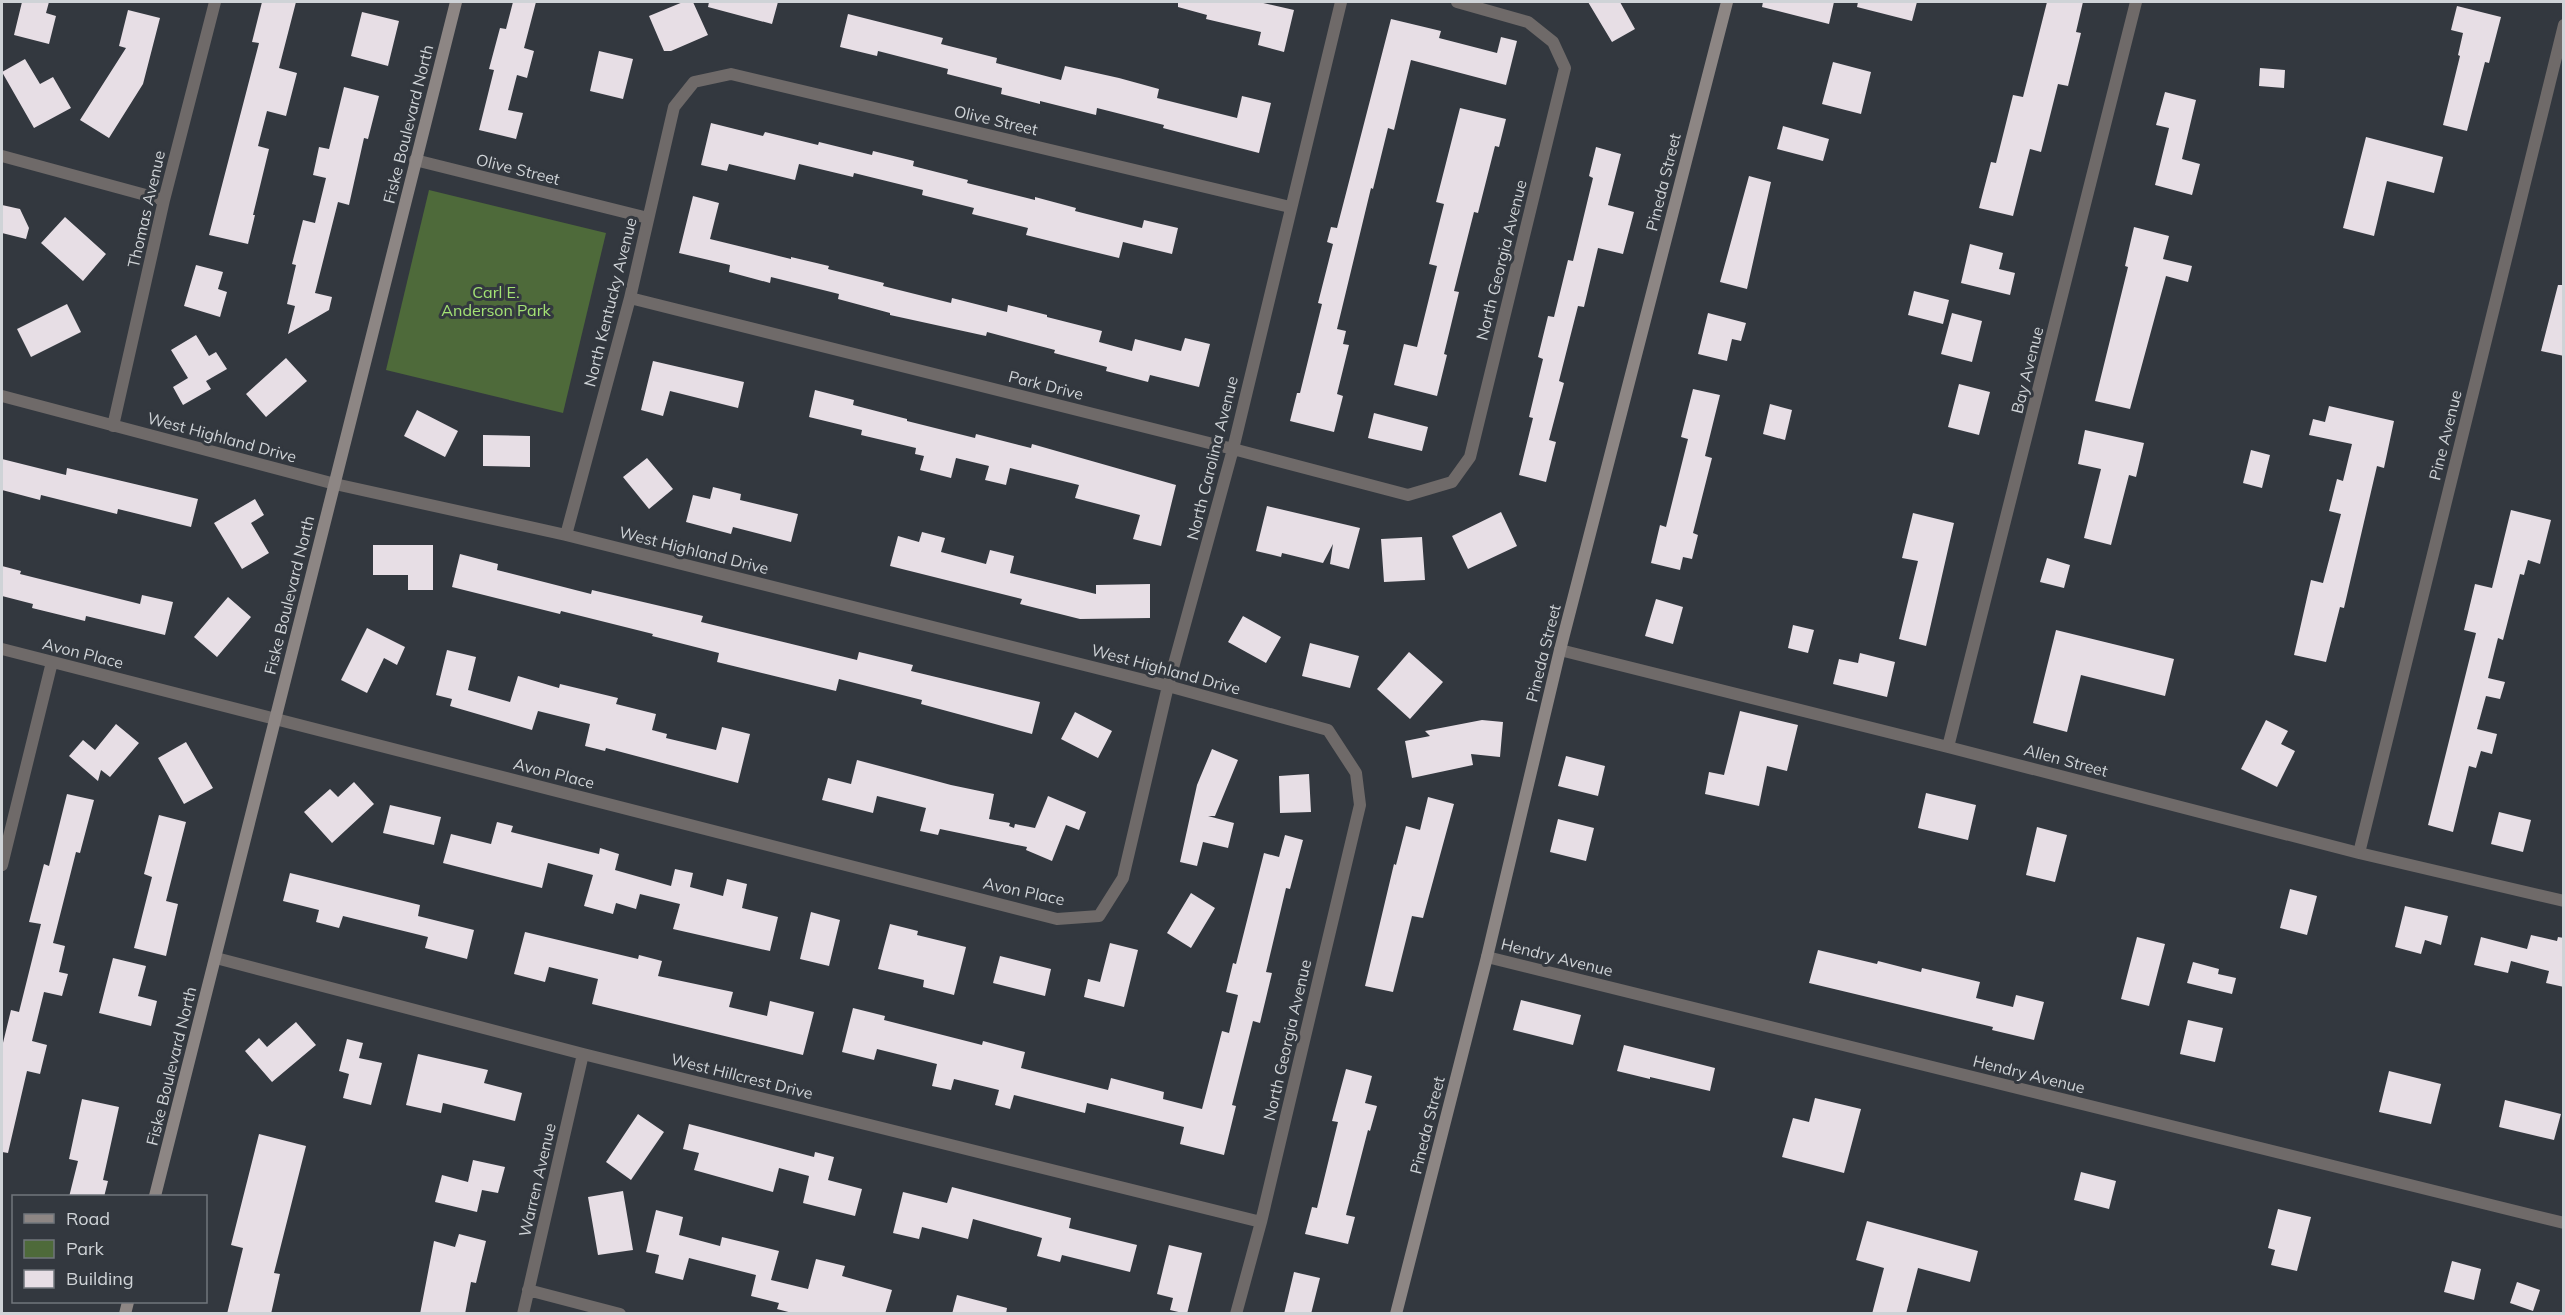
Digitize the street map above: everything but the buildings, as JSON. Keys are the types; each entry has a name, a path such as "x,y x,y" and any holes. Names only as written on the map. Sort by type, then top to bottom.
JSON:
{"street":[{"name":"Thomas Avenue","path":"113,426 164,200 214,2"},
{"name":"Fiske Boulevard North","path":"156,1195 456,2"},
{"name":"North Carolina Avenue","path":"1099,916 1123,878 1168,686 1233,449 1341,2"},
{"name":"North Georgia Avenue","path":"1452,482 1470,457 1565,68 1553,42 1528,22 1457,2"},
{"name":"Pineda Street","path":"1396,1314 1487,957 1560,650 1727,2"},
{"name":"Bay Avenue","path":"1948,747 2136,2"},
{"name":"Pine Avenue","path":"2359,853 2564,25"},
{"name":"Olive Street","path":"694,82 731,74 1290,207"},
{"name":"North Kentucky Avenue","path":"566,534 630,298 674,107 694,82"},
{"path":"2,156 164,200"},
{"name":"Olive Street","path":"415,160 648,218"},
{"name":"Park Drive","path":"630,298 1408,495 1452,482"},
{"name":"West Highland Drive","path":"2,396 335,484 566,534 1168,686 1328,730 1356,773"},
{"name":"Avon Place","path":"2,649 1057,919 1099,916"},
{"name":"Allen Street","path":"1560,650 2359,853 2564,901"},
{"path":"2,865 52,662"},
{"name":"North Georgia Avenue","path":"1236,1314 1261,1222 1360,805 1356,773"},
{"name":"Hendry Avenue","path":"1487,957 2564,1224"},
{"name":"West Hillcrest Drive","path":"216,958 583,1054 1261,1222"},
{"name":"Warren Avenue","path":"523,1314 583,1054"},
{"path":"528,1290 620,1314"}],"green space":[{"name":"Carl E. Anderson Park","path":"429,190 606,233 563,413 386,370"}]}
